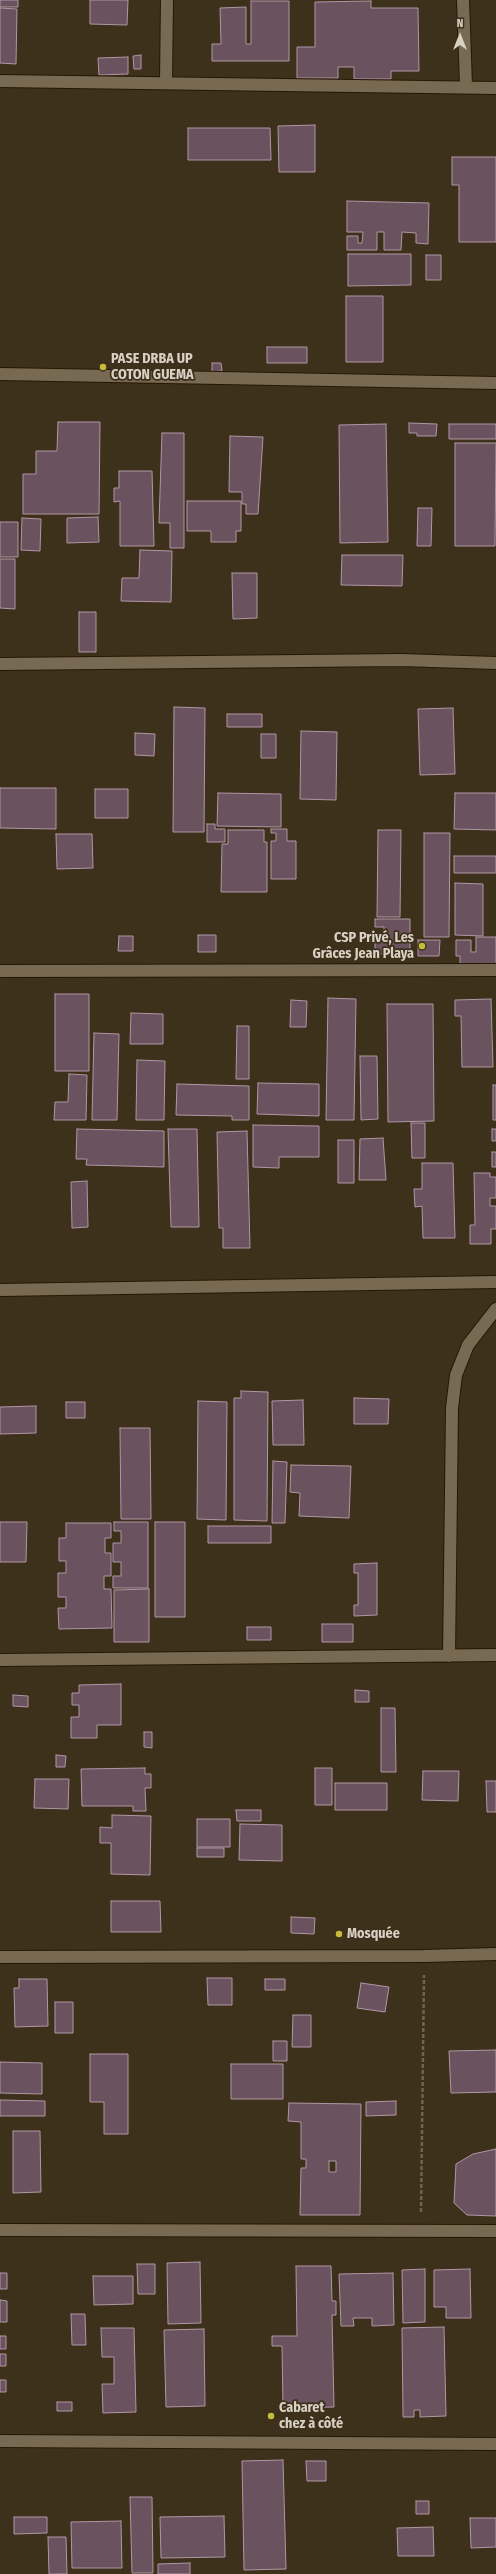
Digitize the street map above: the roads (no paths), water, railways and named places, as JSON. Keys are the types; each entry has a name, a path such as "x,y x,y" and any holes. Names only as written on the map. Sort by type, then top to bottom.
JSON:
{"street":[{"path":"166,81 167,0"},
{"path":"463,0 466,86"},
{"path":"0,81 166,81 466,86 496,88"},
{"path":"0,374 496,383"},
{"path":"0,664 401,660 496,663"},
{"path":"0,971 496,970"},
{"path":"0,1290 496,1282"},
{"path":"449,1656 452,1408 456,1375 468,1345 496,1309"},
{"path":"0,1660 496,1655"},
{"path":"0,1957 424,1956 496,1954"},
{"path":"0,2230 496,2231"},
{"path":"0,2441 496,2444"}],"place":[{"name":"PASE DRBA UP COTON GUEMA","path":"103,367"},
{"name":"CSP Privé, Les Grâces Jean Playa","path":"422,946"},
{"name":"Mosquée","path":"339,1934"},
{"name":"Cabaret chez à côté","path":"271,2416"}]}
